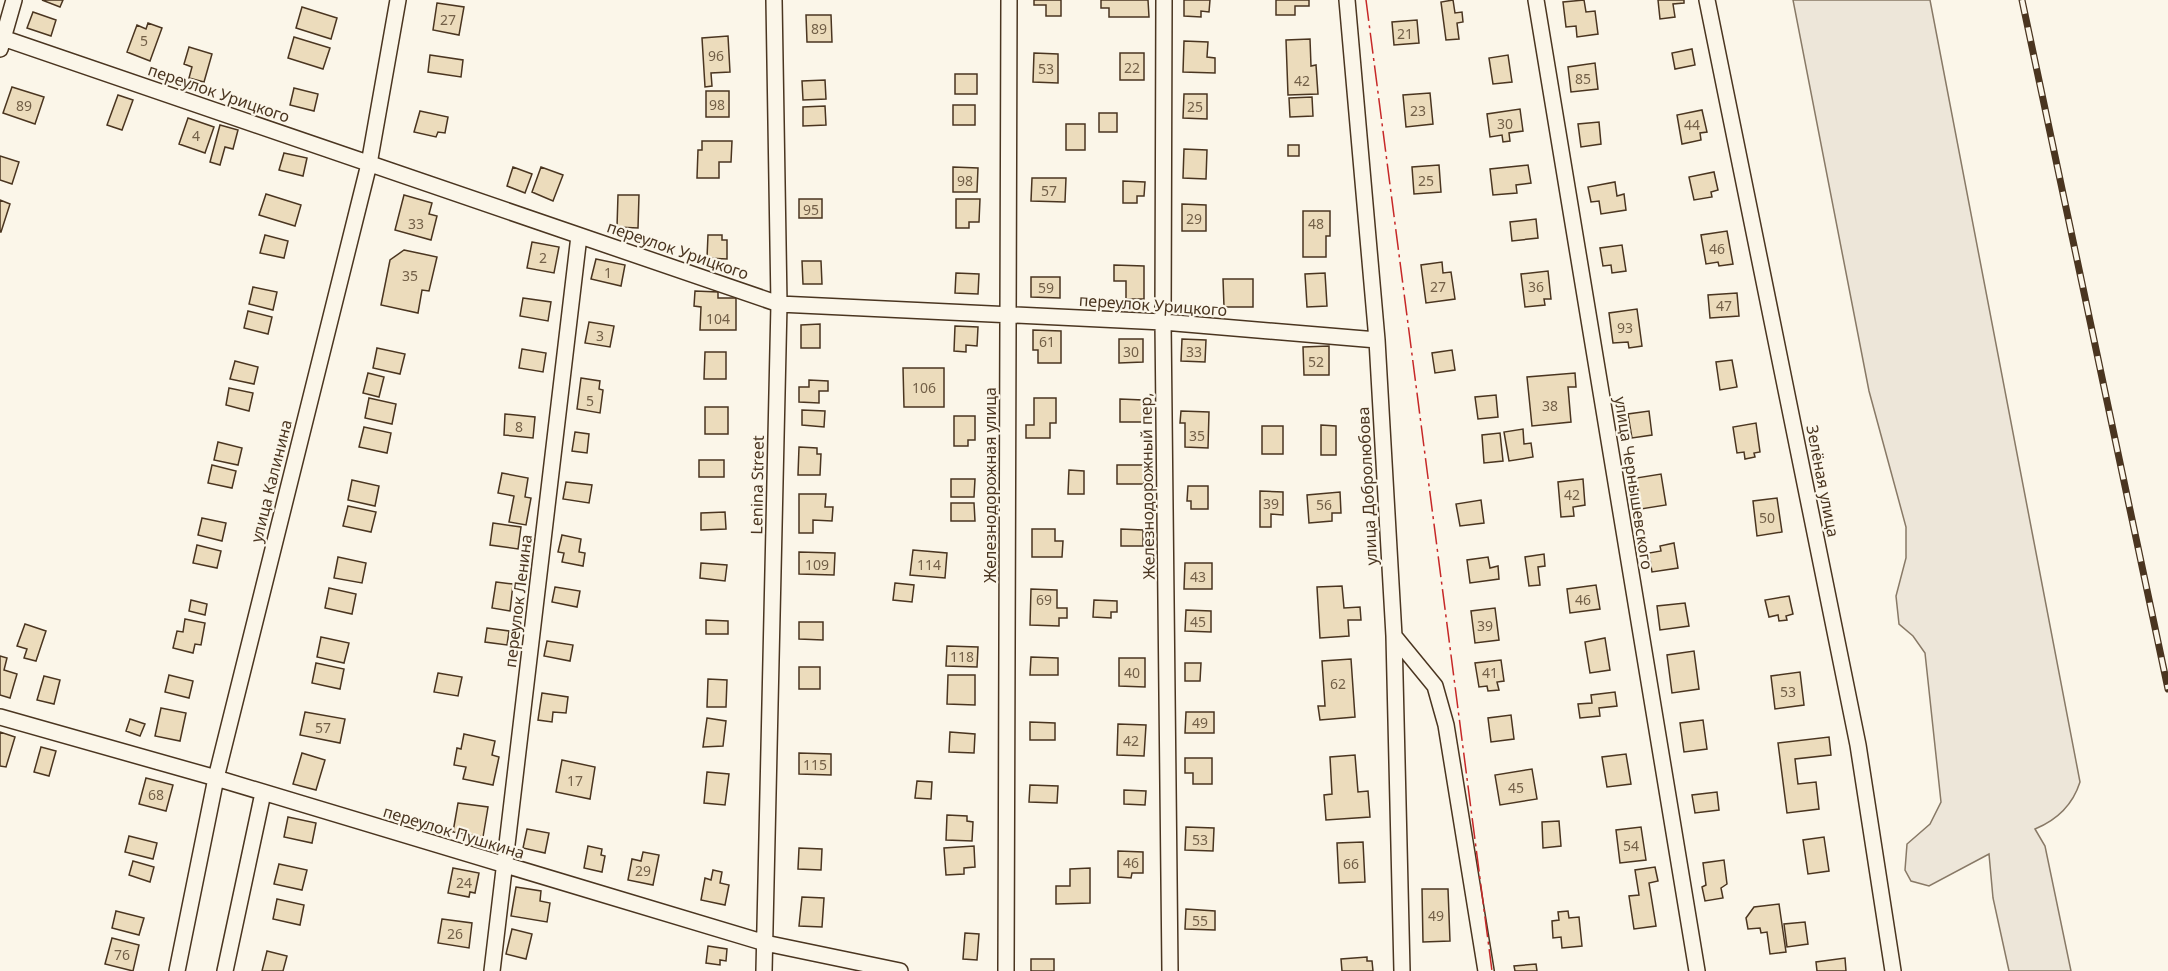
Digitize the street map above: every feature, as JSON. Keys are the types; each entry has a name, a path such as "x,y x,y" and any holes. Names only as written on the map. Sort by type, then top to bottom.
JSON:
{"street":[{"path":"1,41 14,0"},
{"name":"улица Калинина","path":"177,971 216,778 369,164 398,0"},
{"name":"Lenina Street","path":"764,971 779,304 774,0"},
{"name":"Железнодорожная улица","path":"1006,971 1009,0"},
{"name":"Железнодорожный пер,","path":"1164,0 1163,322 1170,971"},
{"name":"улица Добролюбова","path":"1347,0 1377,340 1394,636 1402,971"},
{"name":"улица Чернышевского","path":"1536,0 1697,971"},
{"name":"Зелёная улица","path":"1707,0 1858,745 1893,971"},
{"name":"переулок Урицкого","path":"1,41 779,304 1163,322 1377,340"},
{"name":"переулок Ленина","path":"492,971 579,236"},
{"path":"1394,636 1435,686 1446,725 1486,971"},
{"name":"переулок Пушкина","path":"0,717 216,778 765,943 900,971"},
{"path":"225,971 263,793"}],"shaded area":[{"path":"1793,0 1930,0 2080,782 2073,797 2063,810 2050,821 2035,829 2045,846 2071,971 2009,971 1993,898 1989,854 1929,886 1911,881 1905,870 1907,844 1930,824 1941,802 1925,653 1913,636 1899,624 1896,596 1906,558 1906,527 1869,391"}],"building":[{"path":"42,0 63,0 60,7"},
{"path":"1034,0 1061,0 1061,16 1046,16 1046,5 1034,5"},
{"path":"1101,0 1148,0 1149,17 1109,17 1109,8 1101,8"},
{"path":"1184,0 1210,0 1209,12 1201,11 1201,17 1184,16"},
{"path":"1276,0 1309,0 1309,6 1295,6 1295,15 1276,15"},
{"path":"1453,0 1455,13 1462,12 1463,22 1457,23 1459,39 1446,40 1441,2"},
{"path":"1584,0 1586,12 1595,11 1598,34 1577,37 1576,26 1566,27 1563,2"},
{"path":"1658,0 1684,0 1684,3 1673,4 1675,17 1660,19"},
{"path":"437,3 464,7 459,35 433,30"},
{"path":"302,7 337,18 331,39 296,28"},
{"path":"33,12 56,20 51,36 27,28"},
{"path":"806,15 831,15 832,42 807,42"},
{"path":"1417,20 1419,43 1394,45 1392,22"},
{"path":"148,23 162,28 150,61 127,52 137,25 146,29"},
{"path":"728,36 730,72 711,73 712,86 705,87 702,38"},
{"path":"294,37 330,48 323,69 288,58"},
{"path":"1310,39 1311,66 1316,65 1318,94 1288,95 1286,40"},
{"path":"1184,41 1208,42 1207,57 1215,58 1215,73 1183,72"},
{"path":"189,47 212,54 204,82 189,78 192,67 184,64"},
{"path":"1692,49 1695,65 1675,69 1672,53"},
{"path":"1034,53 1058,54 1058,83 1033,82"},
{"path":"1120,53 1144,53 1144,80 1120,80"},
{"path":"430,55 463,60 461,77 428,72"},
{"path":"1508,55 1512,82 1493,84 1489,58"},
{"path":"1595,63 1598,89 1571,92 1568,67"},
{"path":"955,74 977,74 977,94 955,94"},
{"path":"825,80 826,99 803,100 802,81"},
{"path":"12,87 44,97 35,124 3,113"},
{"path":"294,88 318,94 314,111 290,105"},
{"path":"706,91 729,91 729,117 706,117"},
{"path":"1430,93 1433,124 1406,127 1403,95"},
{"path":"1184,94 1207,94 1207,119 1183,118"},
{"path":"118,95 133,100 122,130 107,125"},
{"path":"1312,97 1313,116 1290,117 1289,98"},
{"path":"953,105 975,105 975,125 953,125"},
{"path":"825,106 826,125 803,126 803,107"},
{"path":"1520,109 1523,131 1509,133 1510,141 1503,142 1502,135 1490,137 1487,114"},
{"path":"1702,110 1707,132 1700,133 1701,140 1682,144 1677,115"},
{"path":"420,111 448,117 445,133 438,132 436,137 414,132"},
{"path":"1099,113 1117,113 1117,132 1099,132"},
{"path":"188,118 214,127 205,153 179,144"},
{"path":"1599,122 1601,144 1581,147 1578,124"},
{"path":"1066,124 1085,124 1085,150 1066,150"},
{"path":"220,125 238,130 233,149 225,147 220,165 210,162"},
{"path":"702,141 732,141 731,162 719,162 719,178 697,178 698,150 702,150"},
{"path":"1288,145 1299,145 1299,156 1288,156"},
{"path":"1184,149 1207,150 1206,179 1183,178"},
{"path":"284,153 307,158 303,176 279,170"},
{"path":"0,156 19,162 12,184 0,180"},
{"path":"1439,165 1441,192 1414,194 1412,167"},
{"path":"1528,165 1531,183 1516,185 1517,193 1493,195 1490,169"},
{"path":"513,167 532,174 525,193 507,186"},
{"path":"541,167 563,175 553,201 532,192"},
{"path":"953,167 978,168 977,192 953,192"},
{"path":"1714,172 1718,190 1711,192 1712,197 1694,200 1689,177"},
{"path":"1032,178 1066,178 1065,202 1031,201"},
{"path":"1123,181 1145,182 1144,196 1137,196 1137,203 1123,203"},
{"path":"1615,182 1617,196 1624,194 1626,210 1601,214 1599,201 1591,202 1588,187"},
{"path":"266,194 301,205 295,226 259,215"},
{"path":"404,195 432,203 429,214 437,216 431,240 395,230"},
{"path":"618,195 639,195 638,228 617,227"},
{"path":"799,199 822,199 822,218 799,218"},
{"path":"956,199 980,199 979,222 969,222 969,228 956,228"},
{"path":"0,200 10,204 1,232 0,232"},
{"path":"1182,204 1206,205 1206,231 1182,231"},
{"path":"1303,211 1330,211 1330,236 1326,236 1326,257 1303,257"},
{"path":"1536,219 1538,238 1512,241 1510,222"},
{"path":"1727,231 1733,264 1719,266 1718,262 1706,264 1701,235"},
{"path":"265,235 288,241 284,258 260,253"},
{"path":"708,235 722,235 722,240 727,240 727,259 707,258"},
{"path":"532,242 559,247 554,273 527,268"},
{"path":"1622,245 1626,271 1612,273 1611,265 1603,266 1600,248"},
{"path":"404,250 437,257 429,291 422,290 418,313 381,305 390,260"},
{"path":"596,259 625,265 621,286 591,279"},
{"path":"802,261 821,261 822,284 803,284"},
{"path":"1442,262 1443,273 1451,272 1455,299 1426,303 1421,265"},
{"path":"1114,265 1144,266 1144,299 1126,299 1126,281 1114,281"},
{"path":"1548,271 1551,299 1544,299 1545,305 1525,307 1521,274"},
{"path":"956,273 979,274 978,294 955,293"},
{"path":"1325,273 1327,306 1307,307 1305,274"},
{"path":"1031,277 1060,277 1060,298 1031,297"},
{"path":"1223,279 1253,279 1253,307 1224,307"},
{"path":"253,287 277,292 273,310 249,304"},
{"path":"695,291 718,292 718,298 736,298 736,330 700,330 701,307 694,306"},
{"path":"1737,293 1739,316 1710,318 1708,295"},
{"path":"523,298 551,302 548,321 520,316"},
{"path":"1637,309 1642,346 1629,348 1628,342 1613,343 1609,313"},
{"path":"248,311 272,317 268,334 244,328"},
{"path":"589,322 614,326 610,347 585,343"},
{"path":"820,324 820,348 801,348 801,325"},
{"path":"955,326 978,327 977,346 966,345 966,352 954,351"},
{"path":"1033,330 1061,331 1061,363 1038,363 1038,350 1033,350"},
{"path":"1119,339 1143,339 1143,362 1119,363"},
{"path":"1182,339 1206,340 1205,362 1181,361"},
{"path":"1329,346 1329,375 1304,375 1303,347"},
{"path":"377,348 405,354 400,374 373,368"},
{"path":"522,349 546,353 543,372 519,368"},
{"path":"1452,350 1455,370 1435,373 1432,353"},
{"path":"705,352 726,352 726,379 704,379"},
{"path":"1732,360 1737,387 1720,390 1716,362"},
{"path":"235,361 258,367 254,384 230,379"},
{"path":"903,368 944,368 944,407 904,407"},
{"path":"368,373 384,377 379,397 363,393"},
{"path":"1575,373 1576,387 1568,387 1571,422 1532,426 1527,377"},
{"path":"581,378 600,381 599,389 603,390 600,413 577,409"},
{"path":"809,380 828,381 828,391 819,391 819,403 799,402 799,387 809,387"},
{"path":"229,388 253,393 249,411 226,405"},
{"path":"1496,395 1498,417 1478,419 1475,397"},
{"path":"369,398 396,404 392,424 365,418"},
{"path":"1034,398 1056,398 1056,423 1050,423 1050,438 1026,438 1026,425 1034,425"},
{"path":"1120,399 1143,400 1143,422 1120,422"},
{"path":"705,407 728,407 728,434 705,434"},
{"path":"802,410 825,411 824,427 802,425"},
{"path":"1181,411 1209,412 1208,448 1185,447 1185,423 1180,423"},
{"path":"1649,411 1652,435 1632,438 1628,414"},
{"path":"505,414 535,417 533,438 504,435"},
{"path":"954,416 975,416 975,440 968,440 968,446 954,446"},
{"path":"1756,423 1760,452 1754,453 1755,457 1745,459 1744,452 1737,453 1733,427"},
{"path":"1321,425 1336,426 1336,455 1321,455"},
{"path":"1262,426 1283,426 1283,454 1262,454"},
{"path":"364,427 391,433 387,453 359,447"},
{"path":"1523,429 1524,444 1531,443 1533,457 1509,461 1504,432"},
{"path":"575,432 589,434 587,453 572,451"},
{"path":"1500,433 1503,461 1484,463 1482,435"},
{"path":"218,442 242,448 238,465 214,460"},
{"path":"799,447 817,448 817,454 821,454 820,475 798,475"},
{"path":"699,460 724,460 724,477 699,477"},
{"path":"212,465 236,471 232,488 208,483"},
{"path":"1117,465 1144,465 1144,484 1117,484"},
{"path":"1069,470 1084,471 1084,494 1068,494"},
{"path":"502,473 528,478 525,497 531,498 526,525 509,522 514,496 498,493"},
{"path":"1661,474 1666,505 1641,509 1636,478"},
{"path":"951,479 975,479 974,497 951,497"},
{"path":"1583,479 1585,505 1573,507 1574,516 1561,517 1558,482"},
{"path":"352,480 379,486 375,506 348,500"},
{"path":"566,482 592,485 589,503 563,499"},
{"path":"1188,486 1208,486 1208,509 1191,509 1191,501 1187,501"},
{"path":"1260,491 1283,492 1283,515 1271,514 1271,527 1260,527"},
{"path":"1340,492 1341,513 1332,513 1332,521 1309,523 1307,495"},
{"path":"799,494 826,494 825,507 833,507 832,521 813,520 813,533 799,533"},
{"path":"1777,498 1782,532 1757,536 1753,501"},
{"path":"1481,500 1484,523 1460,526 1456,504"},
{"path":"951,503 974,503 975,521 951,521"},
{"path":"348,506 376,512 371,532 343,526"},
{"path":"725,512 726,529 701,530 701,513"},
{"path":"202,518 226,523 222,541 198,535"},
{"path":"493,523 521,527 518,549 490,545"},
{"path":"1032,529 1055,529 1055,541 1063,541 1062,557 1032,557"},
{"path":"1121,529 1143,530 1143,546 1121,546"},
{"path":"562,535 581,539 579,552 585,553 583,566 562,562 564,553 558,552"},
{"path":"1674,543 1678,568 1652,572 1649,553 1661,551 1660,546"},
{"path":"197,545 221,551 217,568 193,563"},
{"path":"913,550 947,553 945,578 910,575"},
{"path":"799,552 835,553 834,575 799,574"},
{"path":"1544,554 1545,566 1538,567 1540,585 1529,586 1525,557"},
{"path":"338,557 366,563 362,583 334,578"},
{"path":"1488,557 1490,568 1498,566 1499,579 1470,583 1467,560"},
{"path":"701,563 727,565 725,581 700,578"},
{"path":"1185,563 1212,563 1212,589 1184,589"},
{"path":"496,582 513,584 510,611 492,608"},
{"path":"895,583 914,585 912,602 893,600"},
{"path":"1596,585 1600,609 1570,613 1567,589"},
{"path":"1342,586 1344,608 1360,607 1361,620 1348,620 1349,636 1320,638 1317,587"},
{"path":"555,587 580,591 577,607 552,602"},
{"path":"329,588 356,594 352,614 325,608"},
{"path":"1031,589 1057,590 1057,608 1067,608 1067,618 1059,618 1059,626 1030,625"},
{"path":"1789,596 1793,614 1786,616 1787,620 1779,621 1778,615 1769,617 1765,600"},
{"path":"191,600 207,604 205,615 189,611"},
{"path":"1094,600 1117,601 1117,612 1111,612 1111,618 1093,617"},
{"path":"1685,603 1689,626 1660,630 1657,606"},
{"path":"1495,608 1499,640 1475,643 1471,611"},
{"path":"1186,610 1211,611 1211,632 1185,631"},
{"path":"185,619 205,623 201,645 195,644 193,653 173,648 177,631 183,632"},
{"path":"706,620 728,621 728,634 706,634"},
{"path":"799,622 823,622 823,640 799,639"},
{"path":"25,624 46,631 36,661 24,658 27,649 17,646"},
{"path":"487,628 509,631 507,645 485,642"},
{"path":"321,637 349,643 344,663 317,657"},
{"path":"1605,638 1610,670 1590,673 1585,642"},
{"path":"547,641 573,645 570,661 544,656"},
{"path":"947,646 978,647 977,667 946,666"},
{"path":"1694,651 1699,689 1672,693 1667,655"},
{"path":"0,656 7,658 4,670 17,674 10,698 0,695"},
{"path":"1031,657 1058,658 1058,675 1030,675"},
{"path":"1119,658 1145,658 1145,687 1119,686"},
{"path":"1351,659 1355,717 1320,720 1318,706 1325,706 1322,661"},
{"path":"1501,660 1504,681 1497,682 1499,690 1488,691 1487,686 1479,687 1475,663"},
{"path":"316,663 344,669 340,689 312,683"},
{"path":"1185,663 1201,663 1200,681 1185,681"},
{"path":"799,667 820,667 820,689 799,689"},
{"path":"1800,672 1804,705 1775,709 1771,676"},
{"path":"438,673 462,677 458,696 434,692"},
{"path":"169,675 193,681 189,698 165,692"},
{"path":"948,675 975,675 975,705 947,704"},
{"path":"44,676 60,680 54,704 37,700"},
{"path":"708,679 727,680 726,707 707,707"},
{"path":"1615,692 1617,706 1599,708 1600,716 1580,718 1578,704 1592,703 1591,695"},
{"path":"542,693 568,697 566,713 553,712 552,722 538,720"},
{"path":"161,708 186,713 180,741 155,736"},
{"path":"305,712 345,719 340,743 300,735"},
{"path":"1186,712 1214,712 1214,733 1185,733"},
{"path":"1511,715 1514,739 1491,742 1488,718"},
{"path":"707,718 726,721 723,746 703,747"},
{"path":"130,719 145,724 140,736 126,731"},
{"path":"1703,720 1707,749 1684,752 1680,723"},
{"path":"1030,722 1055,723 1055,740 1030,740"},
{"path":"1118,724 1146,725 1144,756 1117,755"},
{"path":"0,732 15,737 6,767 0,766"},
{"path":"950,732 975,734 974,753 949,752"},
{"path":"464,734 495,741 492,755 499,757 493,785 463,779 466,767 454,765 457,748 461,749"},
{"path":"1829,737 1831,755 1795,759 1798,784 1816,782 1819,809 1787,813 1778,743"},
{"path":"41,747 56,751 49,776 34,772"},
{"path":"302,753 325,760 316,790 293,784"},
{"path":"799,753 831,754 831,775 799,774"},
{"path":"1626,754 1631,784 1607,787 1602,757"},
{"path":"1355,755 1358,792 1368,791 1370,817 1326,820 1324,795 1332,794 1330,757"},
{"path":"1185,758 1212,758 1212,784 1193,784 1193,773 1185,773"},
{"path":"562,760 595,767 590,799 556,792"},
{"path":"1532,769 1537,799 1500,805 1495,775"},
{"path":"707,772 729,774 725,805 704,803"},
{"path":"146,778 173,785 166,811 139,804"},
{"path":"917,781 932,782 931,799 915,798"},
{"path":"1030,785 1058,786 1057,803 1029,802"},
{"path":"1124,790 1146,791 1145,805 1124,804"},
{"path":"1717,792 1719,810 1695,813 1692,795"},
{"path":"458,803 488,807 483,837 453,832"},
{"path":"947,815 967,816 967,821 973,822 972,841 946,840"},
{"path":"288,817 316,823 312,843 284,837"},
{"path":"1559,821 1561,846 1543,848 1542,822"},
{"path":"1186,827 1214,828 1213,851 1185,850"},
{"path":"1641,827 1646,860 1620,863 1616,830"},
{"path":"527,829 549,833 545,853 523,848"},
{"path":"129,836 157,843 153,859 125,852"},
{"path":"1824,837 1829,871 1808,874 1803,840"},
{"path":"1363,842 1365,882 1339,883 1337,843"},
{"path":"588,846 602,849 601,855 605,856 602,872 584,868"},
{"path":"974,846 975,867 964,868 964,874 946,875 944,848"},
{"path":"799,848 822,849 821,870 798,869"},
{"path":"1118,851 1143,852 1143,873 1132,873 1131,878 1118,877"},
{"path":"643,852 659,855 653,885 628,880 632,859 641,861"},
{"path":"1724,860 1727,884 1721,888 1723,898 1705,901 1702,887 1706,885 1703,863"},
{"path":"133,861 154,867 150,882 129,875"},
{"path":"279,864 307,870 302,890 274,884"},
{"path":"1655,867 1658,881 1649,883 1656,926 1634,929 1629,896 1639,895 1635,870"},
{"path":"453,868 479,873 475,893 470,892 469,897 448,893"},
{"path":"1090,868 1090,903 1056,904 1056,886 1070,886 1070,869"},
{"path":"713,870 722,872 720,883 729,885 725,905 701,900 705,878 711,880"},
{"path":"516,887 541,891 540,901 550,903 547,922 511,916"},
{"path":"1422,889 1448,889 1450,941 1423,942"},
{"path":"802,897 824,898 822,927 799,926"},
{"path":"277,899 304,905 300,925 273,919"},
{"path":"1779,904 1786,952 1770,954 1767,932 1761,933 1760,928 1748,929 1746,918 1754,907"},
{"path":"1186,909 1215,911 1215,930 1185,929"},
{"path":"116,911 144,918 139,935 112,928"},
{"path":"1568,911 1569,918 1579,917 1582,946 1562,948 1561,937 1553,938 1552,921 1559,920 1558,912"},
{"path":"442,919 472,923 469,948 438,943"},
{"path":"1805,922 1808,944 1787,947 1784,924"},
{"path":"512,929 532,934 526,959 506,954"},
{"path":"965,933 979,934 977,960 963,959"},
{"path":"112,938 139,945 133,971 105,964"},
{"path":"708,946 727,949 726,961 720,960 720,965 706,963"},
{"path":"267,951 287,956 283,971 262,971"},
{"path":"1367,957 1367,961 1372,961 1373,971 1342,971 1341,959"},
{"path":"1845,958 1846,971 1817,971 1816,962"},
{"path":"1031,959 1054,959 1054,971 1031,971"},
{"path":"1536,964 1537,971 1515,971 1514,966"}],"railway":[{"path":"2022,0 2168,689"}],"power":[{"path":"1366,0 1492,971"}]}
